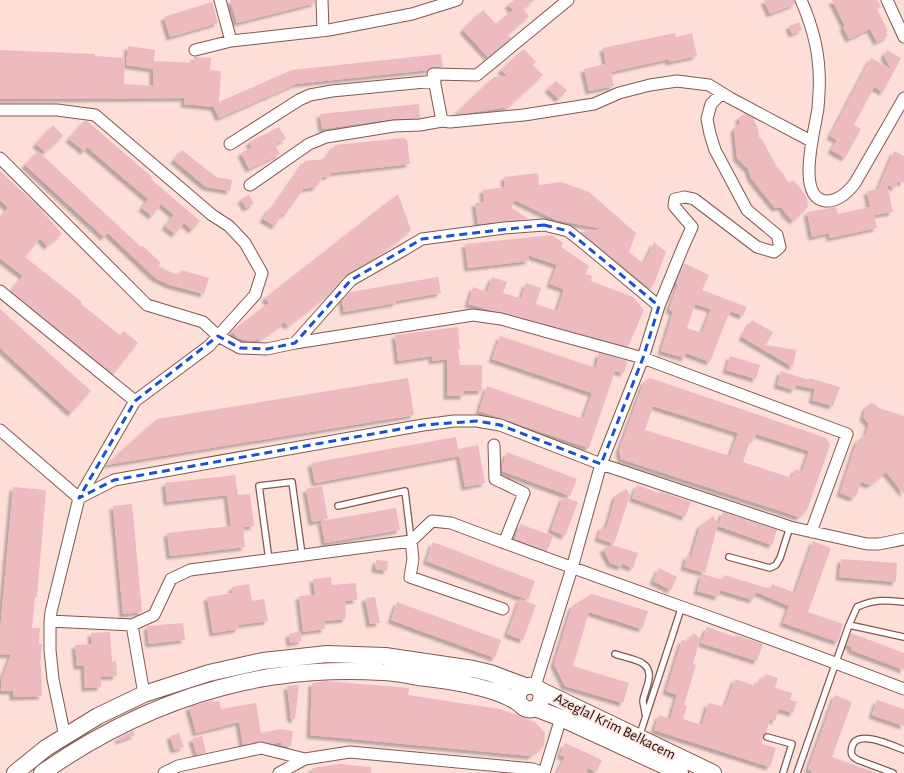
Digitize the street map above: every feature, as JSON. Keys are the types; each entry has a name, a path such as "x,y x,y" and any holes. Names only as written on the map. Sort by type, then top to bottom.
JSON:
{"main road":[{"name":"Azeglal Krim Belkacem","path":"14,773 46,748 98,716 144,694 209,673 263,661 327,654 385,656 438,663 490,673 533,687 712,773"},
{"path":"42,773 63,758 117,727 166,705 218,688 276,676 329,672 384,672 467,684 492,691 519,703 526,709 535,708 561,718 680,773"},
{"path":"519,703 519,691 533,687 542,698 539,706 535,708"}],"street":[{"path":"220,0 231,41"},
{"path":"322,0 323,30"},
{"path":"195,50 231,41 323,30 412,14 457,0"},
{"path":"442,121 433,74 477,75 568,0"},
{"path":"801,0 811,22 820,71 818,108 811,141 809,182 815,194 821,200 829,201 840,198 848,192 855,183 904,98"},
{"path":"887,0 904,37"},
{"path":"230,144 299,100 310,95 332,91 435,81"},
{"path":"250,185 309,144 326,137 394,126 420,126 442,121 450,122 524,115 594,104 619,93 650,85 677,81 709,85 811,141"},
{"path":"533,687 572,568 601,464 643,358 659,306 692,227 674,206 675,199 685,197 694,199 757,247 774,252 780,247 777,235 747,210 715,150 710,134 708,119 711,104 722,93"},
{"path":"0,110 57,110 95,115 212,215 229,226 245,244 262,273 255,295 209,346 135,400 79,498 50,621 50,650 65,737"},
{"path":"0,158 147,305 203,322 218,336 240,348 266,349 295,343 474,315 501,319 643,358 847,434 811,532"},
{"path":"295,343 351,280 422,239 504,228 544,225 568,231 659,306"},
{"path":"0,291 135,400"},
{"path":"79,498 114,480 423,425 454,421 477,421 500,425 601,464 790,527 867,544 879,544 904,539"},
{"path":"0,430 79,498"},
{"path":"494,445 495,479 524,493 504,543"},
{"path":"50,621 132,625 154,615 171,579 190,570 411,540 432,521 440,521 451,523 572,568 682,606 904,688"},
{"path":"411,540 413,559 410,577 503,609"},
{"path":"132,625 144,694"},
{"path":"279,773 305,759 350,752 533,770 544,773 561,718"},
{"path":"164,773 178,766 260,748 305,759"}],"lane":[{"path":"269,560 259,486 292,482 302,555"},
{"path":"338,506 405,491 411,540"},
{"path":"729,557 761,567 770,568 776,565 780,558 790,527"},
{"path":"797,773 835,662 849,625 858,607 870,602 884,600 904,602"},
{"path":"639,737 682,606"},
{"path":"849,625 904,637"},
{"path":"615,654 642,663 647,668 649,682 643,700 646,716"},
{"path":"767,737 792,744 783,773"},
{"path":"894,773 853,757 851,752 852,744 858,739 866,737 904,750"}],"highlighted area":[{"path":"544,225 568,231 659,306 643,358 601,464 500,425 477,421 423,425 114,480 79,498 135,401 218,336 240,348 267,349 295,343 351,280 422,239"}],"building":[{"path":"230,0 315,0 315,3 237,23"},
{"path":"514,0 534,0 523,9 529,16 507,35 511,38 488,57 463,30 483,10 496,24 513,10 508,5"},
{"path":"764,0 794,0 795,4 770,14"},
{"path":"832,0 877,0 881,7 877,9 888,31 886,32 888,36 877,42 870,29 849,39 843,27 845,26"},
{"path":"212,2 218,23 170,37 164,17"},
{"path":"799,22 802,30 792,34 789,26"},
{"path":"675,33 676,37 692,33 697,56 669,62 669,59 611,72 614,86 589,91 584,69 606,64 603,48"},
{"path":"128,46 155,50 154,61 194,63 194,57 211,58 210,70 221,71 219,102 292,70 441,54 443,67 433,67 428,70 296,84 219,118 214,107 184,104 185,98 0,99 0,50 95,54 95,56 125,58 124,84 153,86 153,69 126,65"},
{"path":"524,49 536,62 533,65 543,75 508,107 454,115 494,77 507,76 501,70"},
{"path":"887,50 901,58 883,92 874,87 854,125 861,129 845,158 831,150 837,140 830,136 871,58 891,69 884,56"},
{"path":"556,81 567,90 559,99 548,89"},
{"path":"419,104 420,118 393,119 322,129 320,114"},
{"path":"745,114 753,118 758,128 759,137 763,141 777,167 783,173 788,182 794,181 802,190 807,199 808,207 793,221 785,213 782,207 775,208 751,178 748,169 737,158 734,129 740,123 739,117"},
{"path":"84,121 87,121 152,177 151,179 200,221 192,230 184,223 175,234 165,226 174,215 161,204 152,216 142,208 148,199 87,147 84,151 69,139"},
{"path":"53,125 63,136 45,152 36,144"},
{"path":"279,127 286,139 275,144 280,154 249,169 241,153 252,147 249,142"},
{"path":"404,138 407,140 410,164 331,173 329,176 323,177 316,187 303,189 285,215 283,213 275,226 263,219 270,207 272,209 305,161 325,159 335,145"},
{"path":"182,150 216,177 232,180 230,191 206,187 174,160"},
{"path":"38,151 141,247 143,246 161,263 158,266 179,276 181,270 209,278 204,294 170,285 155,278 108,233 104,237 25,165"},
{"path":"894,151 904,156 904,183 898,181 895,188 887,185 893,212 874,215 877,228 830,238 829,233 812,237 807,212 836,207 838,214 870,207 867,191 878,189"},
{"path":"0,171 39,207 62,234 47,246 40,238 25,257 82,302 81,304 120,335 124,331 138,343 113,374 11,291 23,276 0,258 0,217 8,208 0,200"},
{"path":"538,173 539,185 562,182 589,192 636,233 629,252 644,264 654,242 666,252 654,284 648,287 580,232 604,229 556,220 515,200 511,207 528,219 478,224 475,203 484,202 483,190 505,187 504,177"},
{"path":"398,194 411,230 373,259 347,274 330,293 288,326 284,322 261,339 250,341 238,338 232,331 269,303 265,298"},
{"path":"249,195 254,204 246,208 241,199"},
{"path":"552,235 563,243 561,247 589,266 586,274 592,276 591,281 633,297 644,310 628,347 468,304 473,287 487,292 492,277 507,282 503,293 521,299 526,283 541,288 536,304 557,311 564,289 550,284 557,265 528,255 529,261 468,268 465,244"},
{"path":"684,263 709,275 702,290 747,307 743,316 731,311 729,316 728,315 710,362 686,353 685,358 661,351 673,312 669,309 678,284 676,283","holes":["695,304 711,309 702,333 687,328"]},
{"path":"438,277 441,293 344,312 342,300 350,292"},
{"path":"0,309 91,391 71,413 0,348"},
{"path":"752,320 773,332 766,345 796,350 793,367 742,337"},
{"path":"458,327 460,349 458,350 460,365 482,365 482,391 464,391 464,396 447,396 447,359 432,361 432,356 398,361 395,335"},
{"path":"500,336 596,368 599,353 627,361 624,373 615,371 589,448 479,411 487,386 583,419 592,393 492,359"},
{"path":"730,356 760,365 756,379 726,370"},
{"path":"781,371 809,380 809,378 840,387 833,406 812,400 815,389 796,385 794,390 777,385"},
{"path":"408,378 414,415 106,465 157,419"},
{"path":"650,378 826,438 830,445 807,510 799,517 621,459 619,450 644,382","holes":["653,406 738,433 730,456 645,430","756,434 809,451 802,472 795,469 792,478 743,462 751,438 755,439"]},
{"path":"871,403 879,408 904,416 904,494 886,472 870,485 861,482 857,494 853,498 840,493 857,441 866,434 869,424 863,417 866,407"},
{"path":"456,437 459,456 315,483 311,463"},
{"path":"478,445 485,483 465,487 458,449"},
{"path":"507,452 577,479 570,496 502,471"},
{"path":"235,475 238,495 250,494 254,526 243,527 245,547 170,556 167,533 231,526 227,495 167,502 165,483"},
{"path":"637,485 691,502 685,517 632,498"},
{"path":"322,486 328,519 312,522 306,489"},
{"path":"13,487 46,490 37,597 35,597 32,628 40,628 39,644 42,644 40,665 42,696 13,697 13,691 1,691 1,681 11,655 0,654 0,632"},
{"path":"626,489 630,495 614,544 598,538 602,526 606,529 616,495"},
{"path":"563,497 578,502 565,536 551,530"},
{"path":"132,504 142,612 123,614 113,506"},
{"path":"396,508 400,530 325,543 321,521"},
{"path":"723,512 777,530 772,545 718,526"},
{"path":"713,516 718,524 705,573 684,567 687,555 691,557 700,526"},
{"path":"520,524 553,536 547,551 515,539"},
{"path":"813,541 831,548 808,612 843,624 838,642 783,623 789,606 756,592 753,600 720,590 718,597 697,591 702,574 723,580 724,575 770,589 772,584 795,593"},
{"path":"433,542 535,581 528,600 426,561"},
{"path":"612,545 638,553 633,568 622,564 621,567 610,563 603,549"},
{"path":"841,559 897,563 896,582 839,577"},
{"path":"376,560 388,561 387,571 375,569"},
{"path":"659,568 677,577 671,590 653,581"},
{"path":"331,577 332,585 356,583 357,600 345,601 346,619 324,621 325,629 303,632 299,596 315,595 313,579"},
{"path":"249,584 252,601 264,599 268,621 238,625 239,629 213,633 207,597 233,593 232,587"},
{"path":"592,594 648,611 642,629 589,612 573,666 629,683 623,703 565,686 554,664 572,606"},
{"path":"375,597 380,623 370,624 365,598"},
{"path":"520,599 536,605 523,640 507,634"},
{"path":"397,602 501,640 495,658 391,620"},
{"path":"183,623 185,640 149,644 147,626"},
{"path":"707,627 735,637 735,635 763,644 757,661 701,643"},
{"path":"300,631 302,641 290,643 289,634"},
{"path":"110,632 112,662 116,661 117,676 101,677 101,687 85,688 84,666 77,666 75,645 92,644 91,633"},
{"path":"694,633 700,639 693,664 696,665 684,705 687,706 683,719 702,725 708,703 725,707 735,679 756,686 759,679 763,680 765,674 778,678 775,688 792,693 790,700 797,702 793,713 779,709 775,721 770,719 766,733 763,735 762,744 776,748 770,767 654,730 659,715 670,719 677,695 666,691 682,640 687,641"},
{"path":"851,633 904,653 904,670 851,650 852,647 846,645"},
{"path":"326,681 409,688 408,695 500,709 535,722 545,733 544,746 531,756 310,735 312,683"},
{"path":"299,685 295,719 291,719 287,686"},
{"path":"835,695 852,702 832,757 874,773 811,773 812,771 808,769"},
{"path":"213,700 214,702 219,701 221,709 256,703 261,733 280,729 293,731 291,746 281,745 281,742 272,744 262,741 243,745 239,722 196,733 189,707"},
{"path":"877,700 904,709 904,726 872,715"},
{"path":"133,731 135,735 119,741 118,738"},
{"path":"179,733 184,747 174,750 170,736"},
{"path":"202,736 206,753 197,755 192,739"},
{"path":"565,743 602,760 596,772 588,768 585,773 557,773 565,757 560,755"},
{"path":"339,764 371,767 371,773 313,773 312,768"}]}
